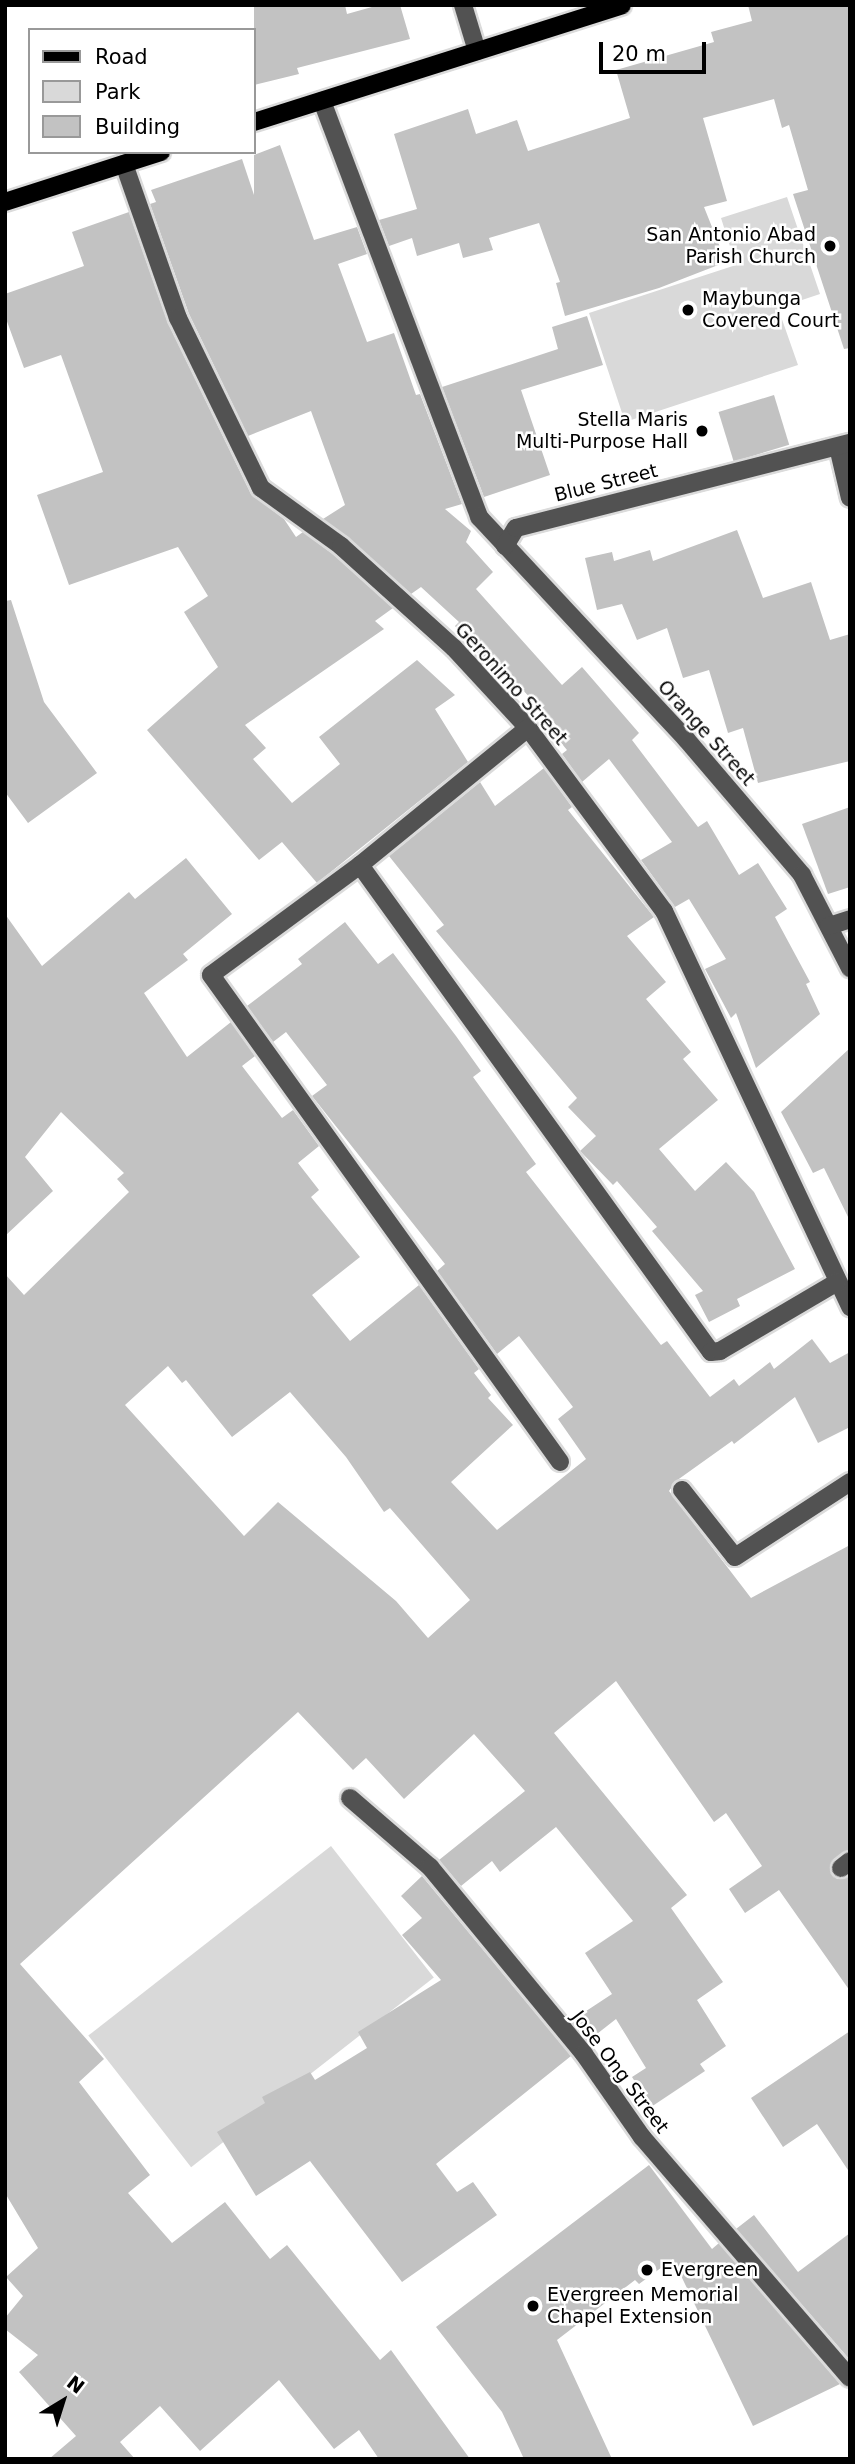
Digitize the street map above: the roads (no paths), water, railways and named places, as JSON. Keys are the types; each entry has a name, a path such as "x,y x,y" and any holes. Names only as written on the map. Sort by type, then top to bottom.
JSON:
{"main road":[{"path":"256,121 622,5"},
{"path":"5,202 155,154"}],"street":[{"path":"463,5 477,51"},
{"name":"Orange Street","path":"322,101 479,517 722,781 802,875 850,968"},
{"name":"Geronimo Street","path":"124,164 178,318 261,488 341,546 454,648 528,728 664,911 850,1307"},
{"path":"844,445 850,498"},
{"name":"Blue Street","path":"505,546 516,528 844,445"},
{"path":"528,728 360,865 211,975 560,1462"},
{"path":"360,865 711,1352 720,1352 837,1282"},
{"path":"829,926 850,919"},
{"path":"682,1490 735,1557 850,1482"},
{"name":"Jose Ong Street","path":"351,1798 430,1867 584,2054 642,2137 850,2378"}],"place":[{"name":"San Antonio Abad Parish Church","path":"830,246"},
{"name":"Maybunga Covered Court","path":"688,310"},
{"name":"Stella Maris Multi-Purpose Hall","path":"702,431"},
{"name":"Evergreen","path":"647,2270"},
{"name":"Evergreen Memorial Chapel Extension","path":"533,2306"}]}
